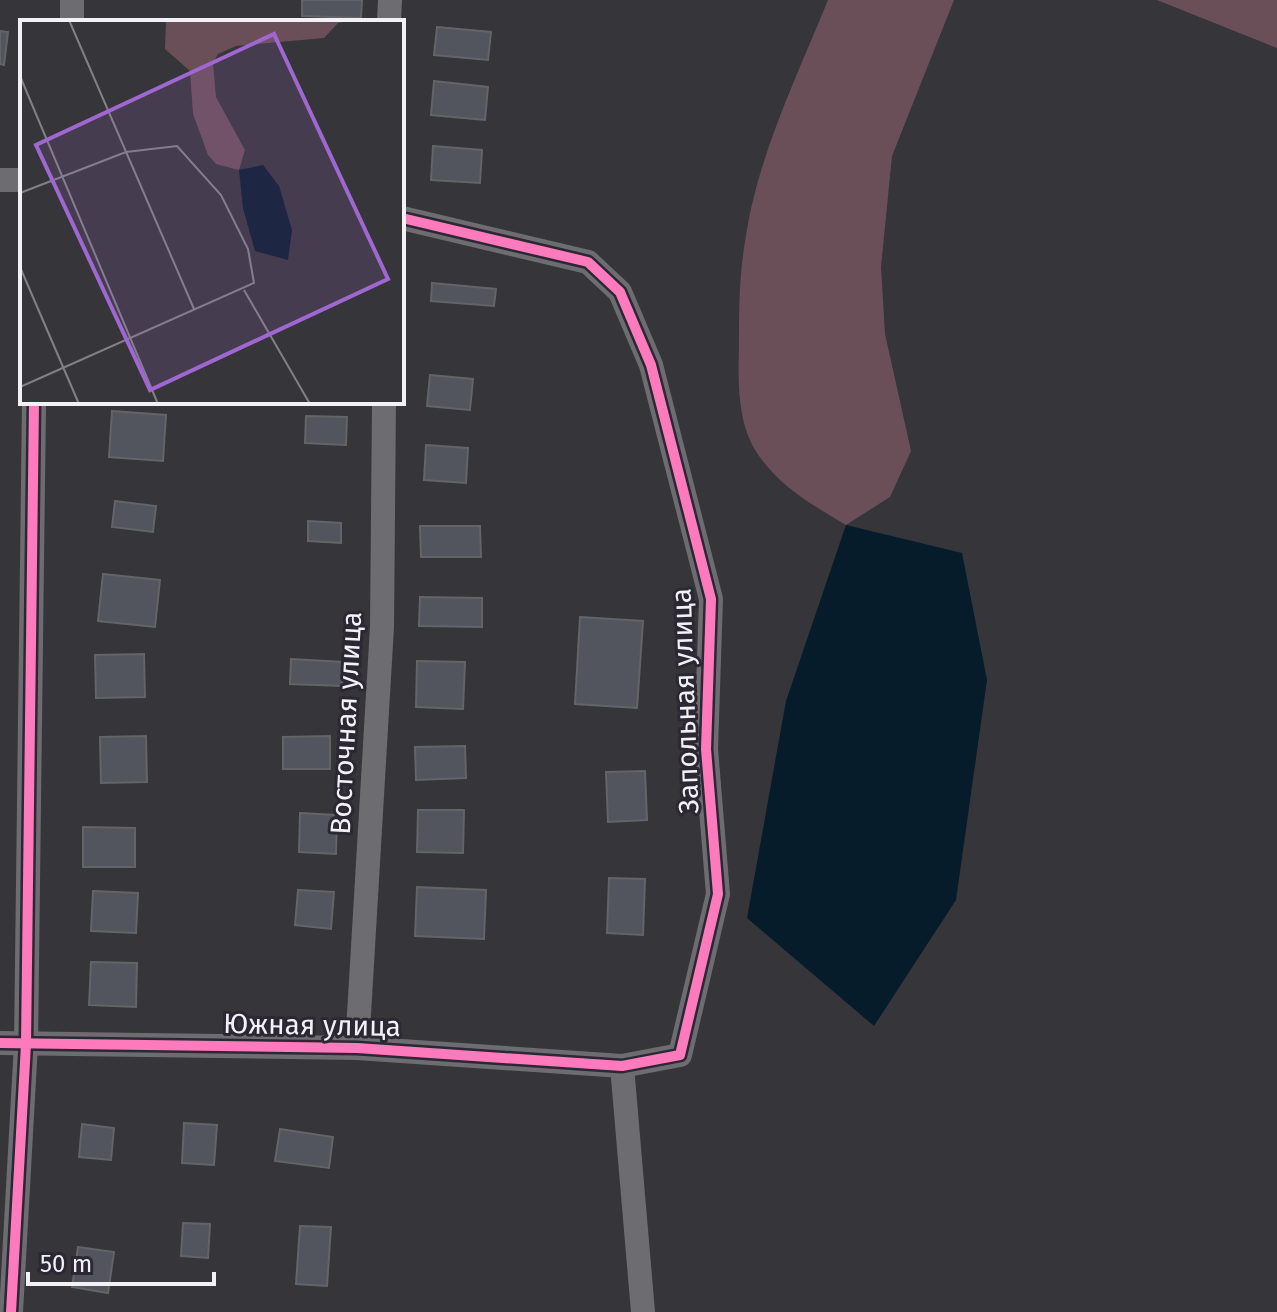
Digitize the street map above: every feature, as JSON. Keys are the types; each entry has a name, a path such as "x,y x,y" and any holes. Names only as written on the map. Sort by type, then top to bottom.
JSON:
{"street":[{"path":"389,20 390,0"},
{"name":"Запольная улица","path":"404,218 588,262 620,292 651,365 711,599 706,749 718,894 680,1055 622,1066"},
{"path":"11,1312 26,1044 34,404"},
{"name":"Восточная улица","path":"357,1048 382,627 384,404"},
{"name":"Южная улица","path":"0,1043 357,1048 622,1066"},
{"path":"622,1066 643,1312"}],"shaded area":[{"path":"828,0 954,0 892,156 881,267 885,334 911,451 890,497 846,525 797,494 766,465 750,441 742,415 739,387 740,281 751,210 779,119"},
{"path":"1157,0 1277,0 1277,48"}],"water":[{"path":"846,525 962,553 987,680 956,900 874,1026 747,918 786,701"}],"building":[{"path":"302,0 362,0 361,18 302,16"},
{"path":"437,27 491,32 488,60 434,55"},
{"path":"0,31 8,32 4,65 0,64"},
{"path":"434,81 488,87 485,120 431,115"},
{"path":"433,146 482,150 480,183 431,180"},
{"path":"432,283 496,289 494,306 431,301"},
{"path":"430,375 473,379 470,410 427,406"},
{"path":"112,411 166,415 163,461 109,457"},
{"path":"306,416 347,417 346,445 305,443"},
{"path":"426,445 468,448 466,483 424,480"},
{"path":"115,501 156,506 153,532 112,527"},
{"path":"308,521 341,523 341,543 308,541"},
{"path":"420,526 480,526 481,557 421,557"},
{"path":"103,574 160,580 155,627 98,621"},
{"path":"420,597 482,598 482,627 419,626"},
{"path":"580,617 643,621 637,708 575,704"},
{"path":"144,654 145,697 96,698 95,655"},
{"path":"291,659 343,662 342,686 290,684"},
{"path":"417,661 465,662 463,709 416,707"},
{"path":"146,736 147,782 101,783 100,737"},
{"path":"330,736 330,769 283,769 283,737"},
{"path":"465,746 466,778 416,780 415,747"},
{"path":"645,771 647,820 608,822 606,772"},
{"path":"418,810 464,810 463,853 417,852"},
{"path":"300,813 337,815 336,854 299,852"},
{"path":"83,827 135,828 135,867 83,867"},
{"path":"609,878 645,879 643,935 607,933"},
{"path":"417,887 486,890 484,939 415,936"},
{"path":"298,890 334,892 331,929 295,925"},
{"path":"93,891 138,893 136,933 91,931"},
{"path":"91,962 137,963 136,1007 89,1005"},
{"path":"184,1123 217,1125 214,1165 182,1163"},
{"path":"82,1124 114,1128 111,1160 79,1157"},
{"path":"280,1129 333,1137 329,1168 275,1161"},
{"path":"183,1223 210,1224 208,1258 181,1256"},
{"path":"300,1226 331,1227 327,1286 296,1284"},
{"path":"78,1247 114,1252 108,1293 72,1287"}],"cycle path":[{"path":"0,1043 357,1048 622,1066 680,1055 718,894 706,749 711,599 651,365 620,292 588,262 404,218"},
{"path":"11,1312 26,1044 34,404"}]}
